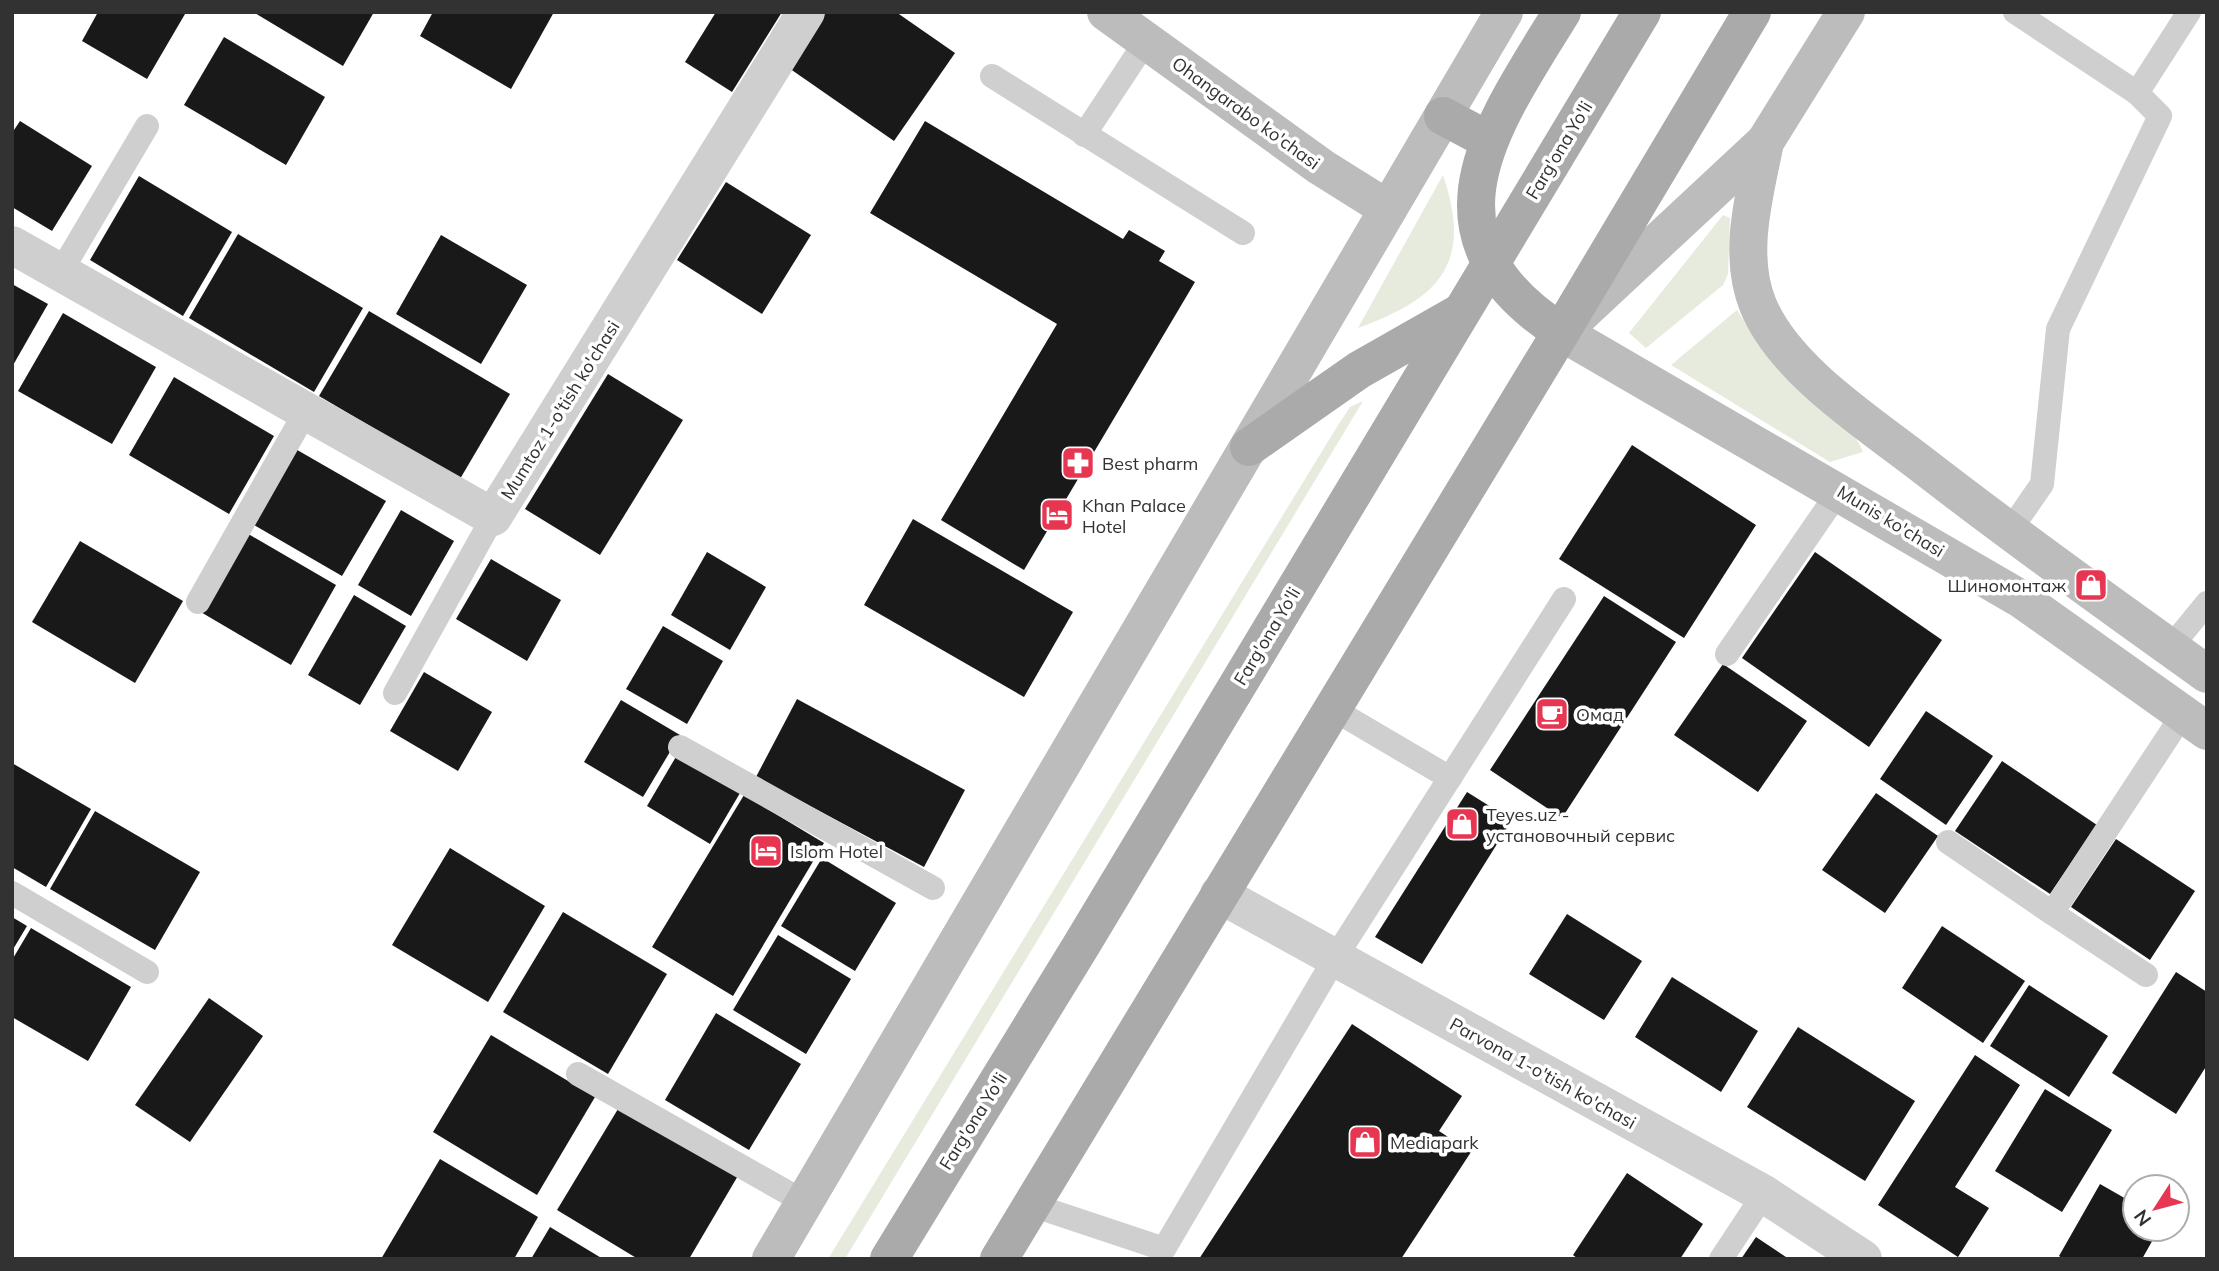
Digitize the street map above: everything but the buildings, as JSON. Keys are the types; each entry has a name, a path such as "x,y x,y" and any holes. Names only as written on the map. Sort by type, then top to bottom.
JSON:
{"main road":[{"path":"1561,332 1520,301 1491,264 1483,241 1475,196 1477,176 1488,140 1504,106 1562,12"},
{"name":"Farg'ona Yo'li","path":"889,1259 1642,12"},
{"path":"999,1259 1752,12"},
{"path":"1443,116 1488,140"},
{"path":"1249,447 1359,370 1463,312"}],"street":[{"name":"Mumtoz 1-o'tish ko'chasi","path":"12,245 494,517 806,12"},
{"name":"Ohangarabo ko'chasi","path":"1106,12 1321,167 1388,209"},
{"path":"771,1259 1504,12"},
{"path":"1561,332 1765,142 1846,12"},
{"path":"1765,142 1750,228 1751,283 1768,324 1795,359 1827,389 2009,532 2207,674"},
{"name":"Munis ko'chasi","path":"1561,332 2021,599 2195,722"},
{"name":"Parvona 1-o'tish ko'chasi","path":"1219,894 1764,1194 1863,1259"}],"lane":[{"path":"2009,532 2042,484 2057,329 2160,116 2137,93 2015,12"},
{"path":"2137,93 2189,12"},
{"path":"1084,135 1146,41"},
{"path":"992,76 1243,233"},
{"path":"60,273 147,127"},
{"path":"198,602 306,411"},
{"path":"1727,654 1839,491"},
{"path":"395,693 494,517"},
{"path":"1032,1205 1164,1249 1335,958 1564,599"},
{"path":"2170,648 2207,603"},
{"path":"1331,708 1450,778"},
{"path":"2052,913 2195,722"},
{"path":"680,747 933,888"},
{"path":"1948,842 2146,975"},
{"path":"12,893 147,972"},
{"path":"578,1073 806,1203"},
{"path":"1721,1259 1764,1194"}],"shaded area":[{"path":"1443,175 1454,232 1451,255 1442,274 1429,290 1410,304 1358,328"},
{"path":"1723,215 1730,218 1728,274 1723,285 1646,348 1629,333"},
{"path":"1737,310 1775,364 1790,380 1850,430 1863,452 1830,462 1671,365"},
{"path":"1363,401 845,1259 828,1259 1335,430 1350,407"}],"place":[{"name":"Best pharm","path":"1078,463"},
{"name":"Khan Palace Hotel","path":"1057,515"},
{"name":"Шиномонтаж","path":"2091,585"},
{"name":"Омад","path":"1552,714"},
{"name":"Teyes.uz - установочный сервис","path":"1462,824"},
{"name":"Islom Hotel","path":"766,851"},
{"name":"Mediapark","path":"1365,1142"}]}
